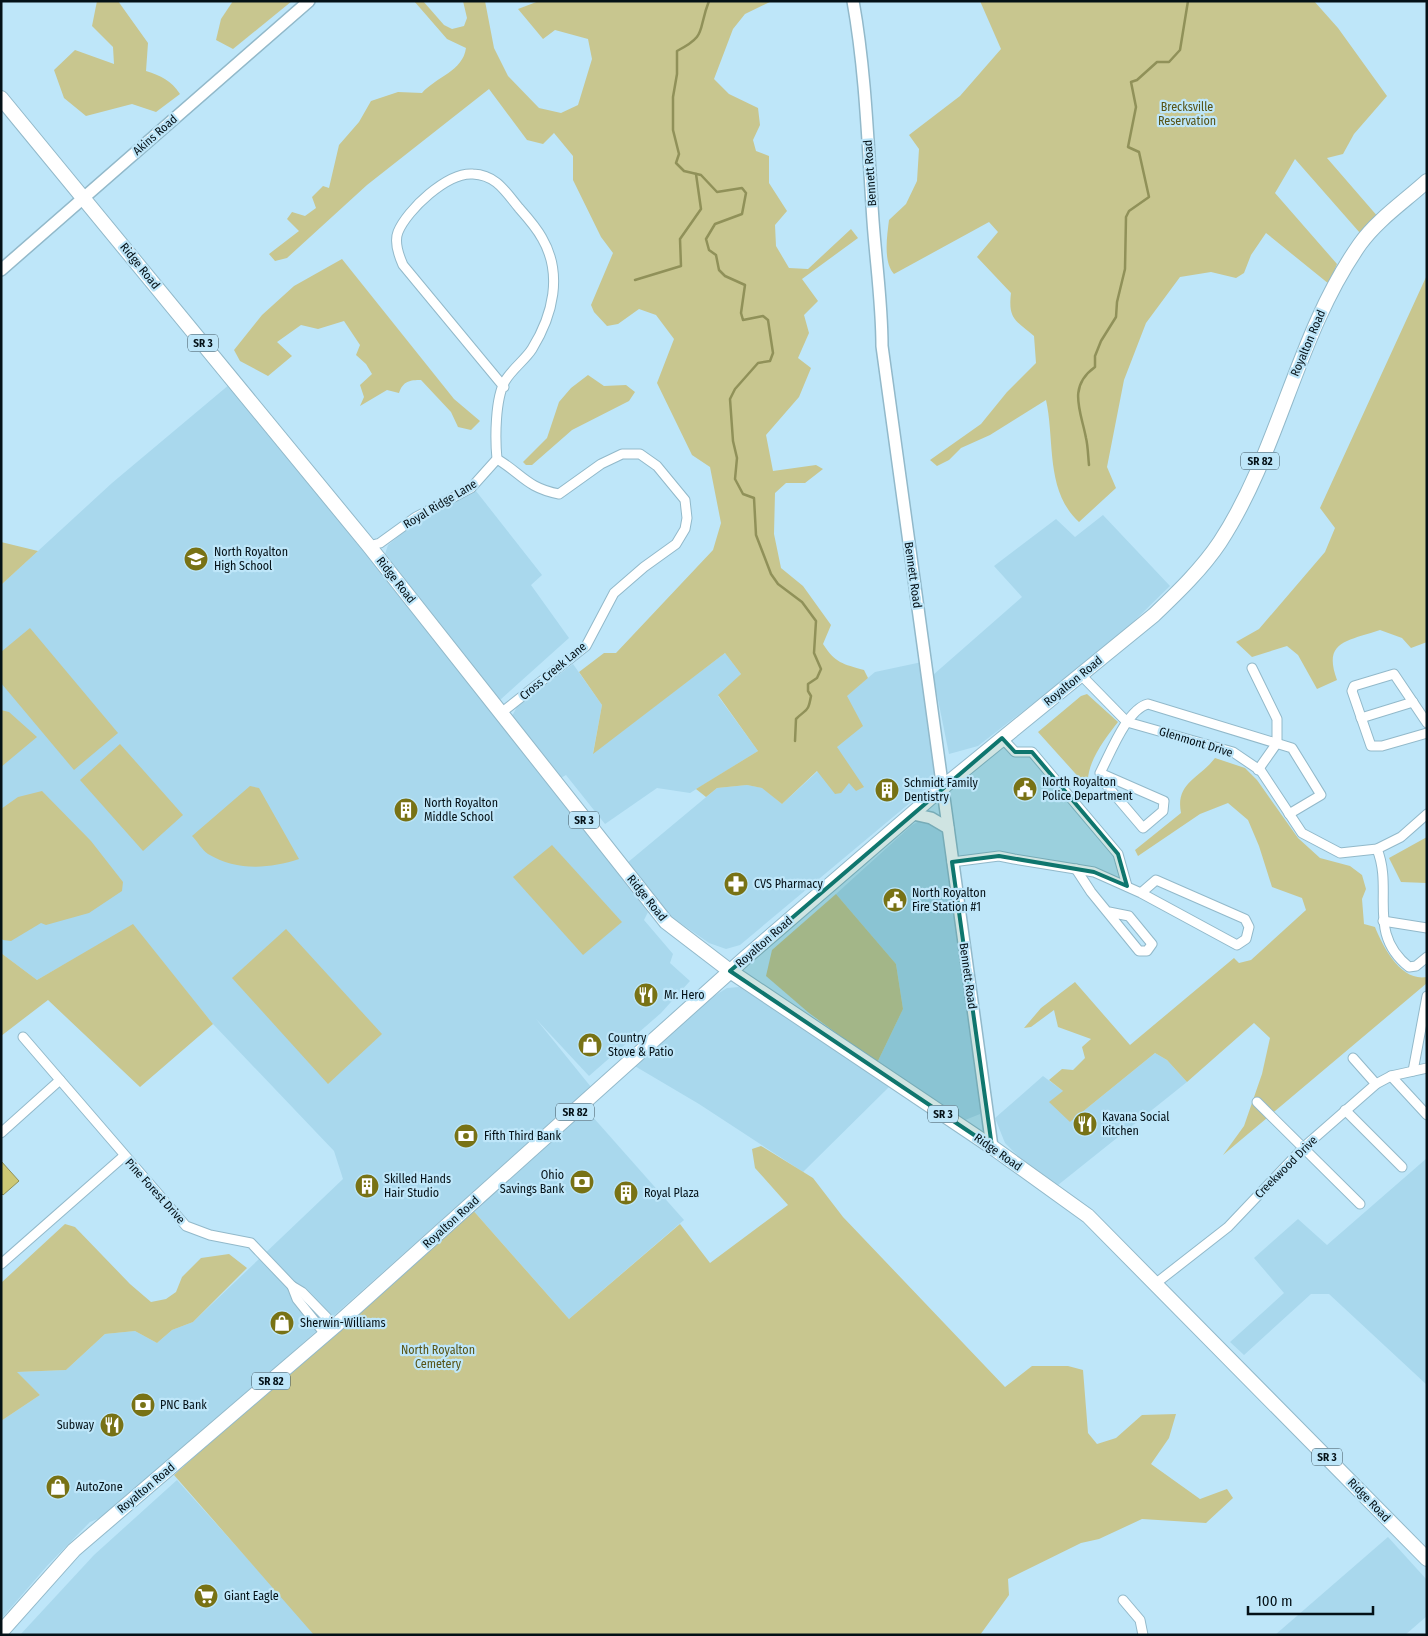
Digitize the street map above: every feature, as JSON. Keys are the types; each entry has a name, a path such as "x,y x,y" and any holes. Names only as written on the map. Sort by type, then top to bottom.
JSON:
{"main road":[{"name":"Ridge Road","path":"1,98 369,546 666,922 730,971 992,1146 1088,1216 1427,1559"},
{"name":"Royalton Road","path":"1,1632 74,1550 330,1330 730,971 943,787 1154,615 1178,592 1220,542 1255,474 1303,353 1336,280 1362,242 1427,182"}],"street":[{"name":"Akins Road","path":"1,270 310,1"},
{"name":"Bennett Road","path":"853,1 863,86 875,258 882,302 882,346 992,1146"},
{"path":"497,459 494,430 504,387 505,382 532,349 549,314 555,286 552,260 536,230 498,182 486,175 470,173 455,177 433,190 416,206 397,234 398,253 403,265 504,387"},
{"name":"Cross Creek Lane","path":"497,459 535,488 559,494 601,464 622,454 640,454 657,466 675,485 685,500 687,518 685,529 676,544 644,567 614,593 586,646 501,713"},
{"name":"Royal Ridge Lane","path":"369,546 380,543 416,517 471,488 497,459"},
{"path":"1252,668 1277,719 1277,743 1258,770"},
{"path":"1427,723 1394,674 1354,686 1352,691 1371,746 1382,746 1427,733"},
{"name":"Glenmont Drive","path":"1081,675 1127,722 1233,752 1258,770 1302,833 1340,852 1376,849 1401,837 1427,814"},
{"path":"1361,718 1413,702"},
{"path":"1100,773 1164,801 1163,811 1143,828 1103,781 1100,773 1127,722 1139,706 1148,704 1292,748 1321,795 1289,814"},
{"path":"1002,738 1015,752 1032,752 1118,854 1127,886"},
{"path":"912,814 931,818 948,828"},
{"path":"1376,849 1383,864 1384,933 1390,946 1408,967 1416,966 1427,957"},
{"path":"952,862 999,856 1094,872 1141,893 1237,945 1246,939 1249,927 1245,919 1218,907 1156,880 1141,893"},
{"path":"1076,869 1091,892 1139,951 1147,951 1152,944 1128,916 1108,912"},
{"path":"1383,921 1427,928"},
{"path":"1413,1071 1427,996"},
{"name":"Pine Forest Drive","path":"23,1037 186,1226 210,1236 251,1243 292,1286 297,1299 330,1330"},
{"path":"1353,1058 1376,1084"},
{"name":"Creekwood Drive","path":"1155,1284 1228,1227 1304,1147 1376,1084 1391,1076 1427,1068"},
{"path":"1391,1076 1427,1115"},
{"path":"1,1133 60,1080"},
{"path":"1257,1102 1360,1204"},
{"path":"1345,1110 1402,1167"},
{"path":"1,1264 124,1156"},
{"path":"1124,1600 1140,1620 1143,1635"}],"highlighted area":[{"path":"1002,738 1015,752 1032,752 1118,854 1127,886 1094,872 999,856 952,862 992,1147 730,971"}],"shaded area":[{"path":"230,384 499,719 648,912 644,920 673,954 670,963 690,981 661,1013 589,1076 536,1019 591,1087 177,1455 105,1516 90,1522 47,1566 1,1619 1,1421 40,1395 16,1372 66,1370 105,1334 135,1331 157,1343 172,1330 193,1322 343,1179 334,1151 213,1024 133,925 37,980 1,953 1,585 112,483"},
{"path":"476,491 542,575 531,585 569,638 500,700 497,700 384,557 388,545 418,520"},
{"path":"1103,515 1170,586 1127,628 1079,668 978,746 949,754 933,675 1022,597 994,566 1056,519 1075,537"},
{"path":"725,653 741,674 718,696 758,751 690,793 657,788 605,824 566,775 559,779 517,728 512,716 517,707 573,664 602,705 593,753"},
{"path":"922,662 938,768 929,787 740,945 726,949 709,943 673,918 627,863 717,788 747,785 763,788 782,804 818,771 813,724 875,672"},
{"path":"919,821 938,827 946,839 980,1089 980,1114 965,1120 877,1063 903,1009 896,964 836,894 912,825"},
{"path":"739,987 834,1046 890,1086 803,1172 699,1104 633,1065 714,996 727,988"},
{"path":"1155,1053 1167,1060 1187,1082 1058,1185 1021,1159 1005,1143 995,1118 1043,1076 1063,1091 1070,1122"},
{"path":"584,1107 684,1220 569,1319 471,1208"},
{"path":"1427,1158 1427,1385 1329,1294 1311,1294 1244,1355 1230,1342 1284,1293 1254,1258 1298,1219 1327,1245"},
{"path":"1,1161 19,1181 3,1195 1,1193"},
{"path":"177,1480 315,1634 20,1635 94,1555"},
{"path":"1388,1537 1427,1580 1427,1616 1405,1635 1275,1635"}],"green space":[{"path":"97,1 118,1 148,43 146,71 165,79 180,94 156,112 132,104 86,116 64,98 54,70 75,50 114,64 113,47 92,26"},
{"path":"233,1 292,1 233,49 216,40 221,19"},
{"path":"414,1 423,1 444,25 452,29 464,26 467,18 463,1 485,1 494,48 508,76 539,108 561,113 578,105 592,59 588,39 555,30 543,39 518,9 539,1 772,1 745,14 733,29 714,79 729,94 758,108 760,125 753,140 756,151 769,156 769,183 787,211 775,225 776,246 789,268 808,269 851,229 858,238 802,279 818,301 804,315 809,333 798,358 811,368 799,397 766,435 773,471 816,465 823,469 805,483 786,483 775,493 774,534 781,568 803,586 831,625 823,644 836,659 864,670 868,678 847,696 863,726 837,747 864,787 856,791 849,783 841,793 835,794 817,771 782,804 762,788 747,785 717,788 706,797 696,789 758,751 718,695 741,674 725,653 593,754 602,705 579,672 604,653 616,653 713,550 721,523 710,467 692,455 657,383 674,339 656,315 639,309 618,324 607,326 594,312 591,305 613,253 601,237 573,180 573,156 554,133 543,144 527,140 489,89 367,185 287,258 275,261 269,254 299,231 287,219 292,212 305,216 316,208 312,197 323,186 329,188 339,145 359,122 371,101 398,92 422,93 454,68 464,56 466,48 447,39"},
{"name":"Brecksville Reservation","path":"980,1 1314,1 1338,28 1387,96 1354,134 1343,154 1327,158 1379,218 1360,233 1295,159 1275,193 1337,264 1329,284 1266,233 1251,255 1244,273 1236,278 1211,272 1180,277 1146,323 1124,380 1107,467 1116,488 1079,522 1068,509 1056,480 1046,400 990,435 961,448 949,460 937,466 930,460 981,424 1007,392 1036,363 1034,336 1014,318 1010,302 1011,293 977,257 998,232 989,222 894,274 888,263 887,234 889,220 906,204 917,181 919,149 909,135 960,96 1001,49"},
{"path":"342,259 454,399 480,421 471,430 458,427 451,412 421,380 407,382 399,393 387,390 360,406 364,397 360,385 372,374 366,364 356,355 360,345 344,321 318,329 301,325 277,342 292,356 268,376 240,361 234,350 262,315 294,286"},
{"path":"1427,275 1427,642 1411,648 1402,638 1380,630 1349,640 1341,644 1333,657 1333,667 1337,680 1317,689 1298,655 1287,646 1252,657 1236,642 1259,629 1325,552 1335,528 1320,508"},
{"path":"588,375 604,386 626,385 635,392 629,401 572,430 532,465 526,465 523,462 547,438 559,402 571,388"},
{"path":"1,542 38,551 1,585"},
{"path":"30,628 118,733 74,770 1,683 1,652"},
{"path":"1087,694 1118,722 1094,758 1088,782 1083,782 1038,732 1081,696"},
{"path":"1,710 9,712 37,737 1,767"},
{"path":"120,744 183,815 143,851 80,780"},
{"path":"1215,758 1245,768 1257,780 1298,838 1320,858 1350,866 1362,875 1366,889 1362,899 1364,924 1375,927 1388,953 1401,969 1418,977 1427,977 1427,983 1223,1155 1244,1126 1262,1074 1270,1038 1254,1023 1187,1082 1167,1060 1155,1053 1070,1122 1049,1102 1063,1091 1049,1080 1062,1069 1073,1070 1085,1058 1082,1047 1091,1039 1058,1027 1054,1010 1031,1027 1024,1028 1041,1008 1075,982 1130,1045 1234,958 1239,963 1251,960 1306,910 1302,898 1272,887 1259,846 1248,820 1228,803 1200,814 1138,856 1135,850 1181,813 1180,803 1185,788"},
{"path":"250,786 259,788 299,859 276,865 241,866 219,860 208,854 192,836"},
{"path":"42,791 91,841 123,882 122,891 89,913 46,925 41,923 11,941 3,940 1,938 1,809 18,797"},
{"path":"1427,837 1427,883 1401,882 1389,858"},
{"path":"552,845 622,922 583,955 513,877"},
{"path":"836,894 896,964 903,1009 877,1063 809,1013 766,976 772,950"},
{"path":"133,924 213,1024 140,1087 48,1000 1,1036 1,953 37,980"},
{"path":"286,929 382,1034 328,1084 232,978"},
{"name":"North Royalton Cemetery","path":"761,1146 813,1178 843,1217 1005,1387 1032,1366 1068,1366 1083,1370 1088,1433 1097,1444 1116,1438 1142,1415 1176,1414 1169,1438 1151,1464 1200,1499 1227,1489 1233,1498 1206,1523 1142,1519 1099,1539 1081,1543 1008,1579 1009,1595 980,1635 314,1635 174,1475 471,1208 569,1319 680,1224 710,1263 788,1205 755,1168 752,1149"},
{"path":"65,1224 75,1227 130,1284 151,1302 166,1299 176,1292 182,1277 201,1258 229,1254 247,1268 193,1322 172,1330 157,1343 135,1331 105,1334 66,1370 17,1372 40,1395 1,1421 1,1283"}],"waterway":[{"path":"709,1 698,36 677,51 677,74 673,97 673,130 679,154 676,163 684,171 701,175 717,192 742,188 746,193 742,214 715,224 706,239 709,250 716,255 719,270 725,276 745,285 741,313 743,320 763,316 768,320 773,353 770,361 758,363 735,389 730,399 733,441 737,458 735,479 743,494 754,498 756,535 771,574 778,584 802,602 816,621 814,653 821,669 817,678 808,684 808,691 811,696 810,701 806,710 796,719 795,741"},
{"path":"1089,465 1087,441 1079,409 1079,391 1086,375 1095,367 1095,356 1101,341 1116,317 1117,302 1125,269 1126,217 1129,211 1149,197 1139,152 1128,147 1136,107 1131,82 1137,80 1157,62 1169,62 1180,50 1188,1"},
{"path":"635,280 681,266 680,239 701,209 696,174"}],"place":[{"name":"North Royalton High School","path":"196,559"},
{"name":"North Royalton Police Department","path":"1025,789"},
{"name":"Schmidt Family Dentistry","path":"887,790"},
{"name":"North Royalton Middle School","path":"406,810"},
{"name":"CVS Pharmacy","path":"736,884"},
{"name":"North Royalton Fire Station #1","path":"895,900"},
{"name":"Mr. Hero","path":"646,995"},
{"name":"Country Stove & Patio","path":"590,1045"},
{"name":"Kavana Social Kitchen","path":"1085,1124"},
{"name":"Fifth Third Bank","path":"466,1136"},
{"name":"Ohio Savings Bank","path":"582,1182"},
{"name":"Skilled Hands Hair Studio","path":"367,1186"},
{"name":"Royal Plaza","path":"626,1193"},
{"name":"Sherwin-Williams","path":"282,1323"},
{"name":"PNC Bank","path":"143,1405"},
{"name":"Subway","path":"112,1425"},
{"name":"AutoZone","path":"58,1487"},
{"name":"Giant Eagle","path":"206,1596"}]}
